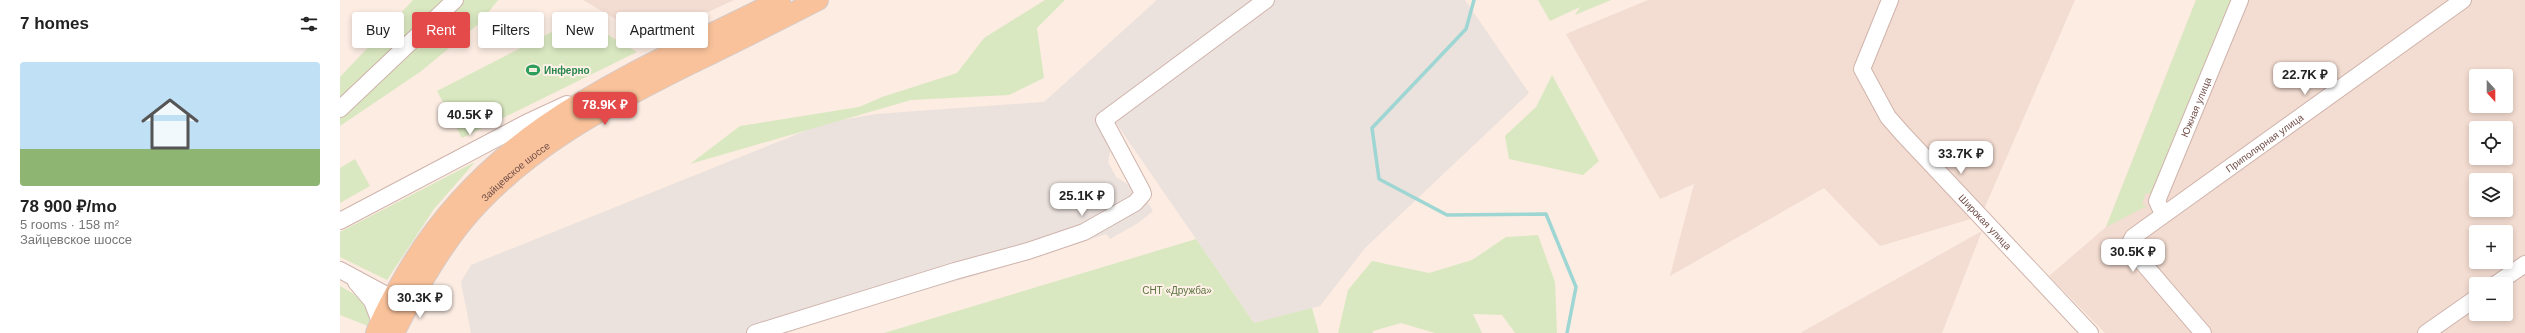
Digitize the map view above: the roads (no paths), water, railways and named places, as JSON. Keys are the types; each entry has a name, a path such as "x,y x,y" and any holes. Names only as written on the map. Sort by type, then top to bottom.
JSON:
{"main road":[{"name":"Зайцевское шоссе","path":"385,330 392,298 428,238 478,180 520,142 616,81 780,0"},
{"name":"Зайцевское шоссе","path":"385,330 417,290 442,249 461,224 496,186 540,149 611,104 818,0"}],"street":[{"path":"340,109 455,0"},
{"path":"755,333 1049,244 1089,229 1135,203 1143,194 1142,191 1104,120 1266,0"},
{"name":"Широкая улица","path":"1890,0 1862,69 1888,117 2090,333"},
{"name":"Южная улица","path":"2163,214 2157,201 2240,0"},
{"name":"Приполярная улица","path":"2203,333 2131,249 2130,243 2133,237 2463,0"},
{"path":"340,221 526,123 616,81"},
{"path":"2506,277 2525,264"},
{"path":"343,271 392,298 407,298 417,290"},
{"path":"343,271 372,301 385,330"},
{"path":"2426,333 2469,303"}],"waterway":[{"path":"1474,0 1466,29 1372,128 1379,179 1447,215 1546,214 1576,287 1567,333"}],"place":[{"name":"Инферно","path":"533,70"}],"park label":[{"name":"СНТ «Дружба»","path":"1177,290"}]}
